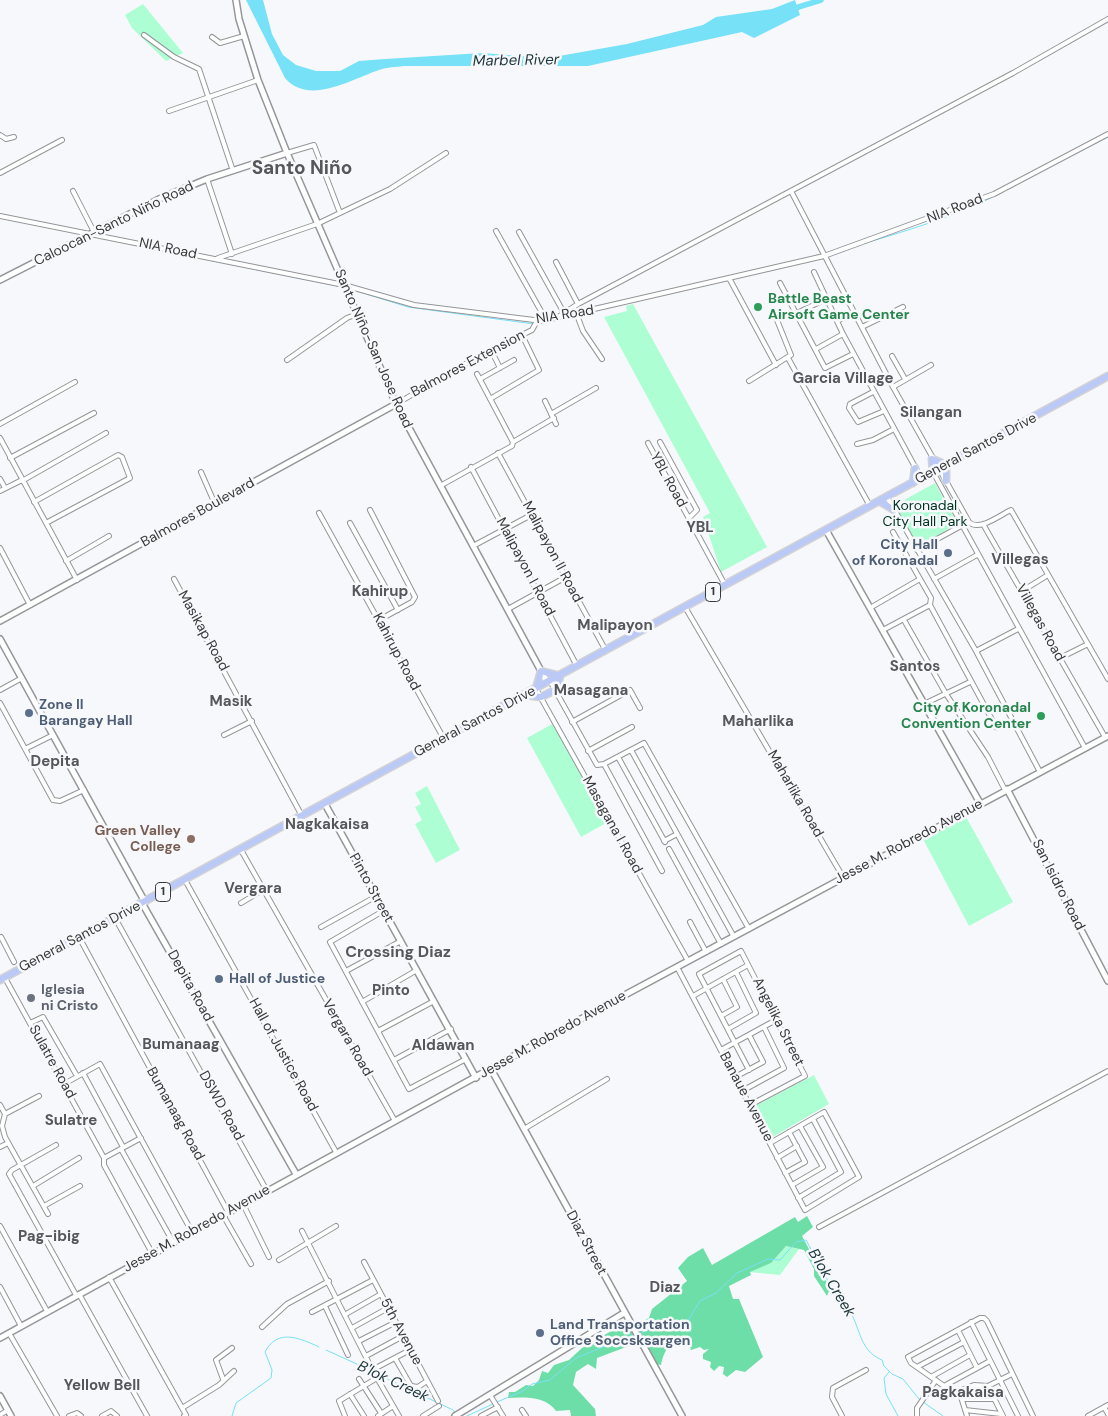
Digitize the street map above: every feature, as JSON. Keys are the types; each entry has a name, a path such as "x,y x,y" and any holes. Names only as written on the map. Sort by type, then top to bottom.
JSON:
{"highway":[{"name":"General Santos Drive","path":"2,979 1108,376"},
{"path":"932,458 946,465 946,481"},
{"path":"932,458 936,471"},
{"path":"913,483 915,468"},
{"path":"879,501 894,510"},
{"path":"525,695 541,698 557,688 560,676 541,671 536,689"}],"main road":[{"name":"Santo Niño-San Jose Road","path":"236,0 244,36 258,80 317,224 396,404 548,682"},
{"name":"Caloocan-Santo Niño Road","path":"0,280 161,198 207,179 287,153"},
{"name":"Balmores Boulevard","path":"0,621 396,404"},
{"path":"826,530 980,803"},
{"name":"Depita Road","path":"0,640 84,790 144,903 296,1174"},
{"name":"Jesse M. Robredo Avenue","path":"0,1338 336,1152 1106,736"},
{"name":"San Isidro Road","path":"1006,790 1108,982"},
{"name":"Pinto Street","path":"325,804 476,1078"},
{"name":"Diaz Street","path":"491,1069 682,1416"},
{"path":"458,1415 624,1313"},
{"path":"0,1396 12,1416"}],"street":[{"path":"558,318 578,304 1108,20"},
{"path":"144,35 174,57 199,69 232,171"},
{"path":"212,37 220,43 244,36"},
{"path":"169,111 258,80"},
{"name":"NIA Road","path":"0,216 93,232 344,285 414,305 537,321 578,316 824,256 994,194 1108,134"},
{"path":"0,135 6,139 14,137"},
{"path":"0,172 62,140"},
{"path":"287,153 314,145 340,213"},
{"path":"216,259 317,224 390,188 446,153"},
{"path":"207,179 232,254"},
{"path":"73,191 93,232"},
{"path":"791,191 932,458"},
{"path":"496,231 546,320"},
{"path":"519,232 564,313"},
{"path":"556,262 578,304"},
{"path":"814,272 853,354 921,478"},
{"path":"729,278 776,365"},
{"path":"780,283 825,368 853,354"},
{"path":"797,313 826,299"},
{"path":"862,327 903,307"},
{"path":"837,321 854,312"},
{"path":"287,360 347,318 357,314"},
{"path":"578,316 588,339 596,347 602,359"},
{"path":"749,381 788,358 791,351 777,320"},
{"name":"Balmores Extension","path":"396,404 491,350 533,329 537,321"},
{"path":"816,348 843,334"},
{"path":"490,399 540,370 522,335"},
{"path":"491,350 500,368"},
{"path":"892,356 905,379"},
{"path":"788,358 870,506"},
{"path":"480,380 514,360"},
{"path":"893,387 931,365"},
{"path":"477,374 513,442"},
{"path":"0,424 76,382"},
{"path":"551,414 596,388"},
{"path":"874,392 850,404 853,414 860,423 884,411"},
{"path":"545,401 556,424"},
{"path":"10,458 94,413"},
{"path":"440,486 471,467 512,446 513,442 554,418"},
{"path":"857,444 873,440 894,429"},
{"path":"0,491 106,433"},
{"path":"0,438 77,580"},
{"name":"YBL Road","path":"660,442 697,510 689,518"},
{"name":"YBL Road","path":"648,443 725,585"},
{"name":"Malipayon II Road","path":"498,453 533,514 606,651"},
{"path":"34,502 118,455 122,457 131,474 130,478 46,523"},
{"name":"Malipayon I Road","path":"471,467 577,666"},
{"path":"936,471 946,481 970,524 976,526 983,524 1011,510 1108,679"},
{"path":"936,471 976,554 1085,748"},
{"path":"201,472 215,504"},
{"path":"0,479 5,488"},
{"path":"887,497 976,651 1040,772"},
{"path":"370,510 414,595 412,602 379,620"},
{"name":"Kahirup Road","path":"319,513 444,739"},
{"path":"474,546 533,514"},
{"path":"350,523 398,610"},
{"name":"Villegas Road","path":"983,524 1106,736"},
{"path":"918,550 961,526"},
{"path":"883,630 930,605 932,599 893,532"},
{"path":"66,561 109,536"},
{"path":"0,548 30,605"},
{"path":"934,579 976,554"},
{"path":"1022,591 1048,575"},
{"path":"508,609 566,577"},
{"name":"Masikap Road","path":"174,579 302,816"},
{"path":"870,608 920,579"},
{"path":"930,605 996,728"},
{"name":"Maharlika Road","path":"685,607 843,877"},
{"path":"904,620 946,694 988,757 1006,790"},
{"path":"976,651 1018,629"},
{"path":"1060,658 1088,644"},
{"path":"0,690 22,678"},
{"path":"548,682 597,765 604,764 644,743 749,929"},
{"path":"924,704 970,682"},
{"name":"Masagana I Road","path":"536,689 688,961"},
{"path":"572,722 630,690 640,708"},
{"path":"0,703 55,801 60,801 84,790"},
{"path":"224,736 252,721"},
{"path":"588,751 632,727"},
{"path":"25,749 53,735"},
{"path":"631,750 734,937"},
{"path":"618,757 664,842 677,834"},
{"path":"604,764 662,871"},
{"name":"Vergara Road","path":"241,850 395,1121"},
{"path":"668,850 721,944"},
{"name":"Hall of Justice Road","path":"185,880 336,1152"},
{"path":"240,903 263,890"},
{"path":"321,927 376,897"},
{"path":"384,911 330,942 409,1089 466,1059"},
{"name":"DSWD Road","path":"115,918 267,1191"},
{"path":"690,922 706,952"},
{"path":"1,936 14,962"},
{"name":"Bumanaag Road","path":"79,937 251,1264"},
{"path":"346,971 401,941"},
{"name":"Angelika Street","path":"707,989 699,974 741,951 806,1076 750,1105"},
{"name":"Angelika Street","path":"693,996 748,965"},
{"name":"Banaue Avenue","path":"677,967 805,1210 859,1176 824,1112 813,1118"},
{"path":"362,1002 417,970"},
{"path":"728,1029 756,1013 736,972"},
{"name":"Sulatre Road","path":"2,979 30,1023 64,1084 104,1158 104,1165 152,1253"},
{"path":"721,1016 737,1007 723,979"},
{"path":"707,989 749,1070"},
{"path":"378,1031 434,1001"},
{"path":"30,1023 44,1017 77,1076"},
{"path":"721,1050 776,1020"},
{"path":"742,1091 784,1068 764,1026"},
{"path":"394,1060 451,1030"},
{"path":"735,1077 763,1062 749,1035"},
{"path":"64,1084 100,1064 192,1232"},
{"path":"818,1227 1108,1071"},
{"path":"83,1073 172,1242"},
{"path":"524,1129 607,1079"},
{"path":"39,1096 5,1114 1,1122 8,1143 48,1214"},
{"path":"0,1105 5,1114"},
{"path":"770,1144 813,1118 841,1172 798,1198"},
{"path":"792,1185 823,1167 800,1126"},
{"path":"785,1172 805,1162 789,1132"},
{"path":"104,1158 141,1138"},
{"path":"0,1147 8,1143"},
{"path":"56,1144 11,1171 10,1176 147,1416"},
{"path":"777,1158 797,1146"},
{"path":"33,1186 79,1158"},
{"path":"44,1206 80,1186"},
{"path":"243,1204 269,1257"},
{"path":"0,1226 47,1312"},
{"path":"279,1260 336,1226"},
{"path":"302,1231 346,1314 372,1370 399,1416"},
{"name":"5th Avenue","path":"364,1262 438,1401"},
{"path":"109,1277 186,1415 184,1416"},
{"path":"312,1312 373,1280"},
{"path":"262,1327 286,1305 329,1281"},
{"path":"0,1287 21,1326"},
{"path":"346,1314 381,1294"},
{"path":"325,1306 348,1355"},
{"path":"352,1328 388,1308"},
{"path":"1012,1374 988,1386 974,1385 960,1393 952,1393 908,1360 909,1356 971,1322 980,1318 985,1319 1034,1416"},
{"path":"359,1341 396,1322"},
{"path":"971,1322 1018,1416"},
{"path":"958,1330 977,1368"},
{"path":"9,1333 57,1416"},
{"path":"366,1356 403,1336"},
{"path":"917,1367 964,1342"},
{"path":"223,1379 216,1362 220,1356 232,1348"},
{"path":"372,1370 410,1350"},
{"path":"931,1377 970,1355"},
{"path":"395,1358 411,1386 418,1387 427,1381"},
{"path":"944,1386 990,1362"},
{"path":"842,1416 832,1397 833,1388 866,1370"},
{"path":"182,1408 219,1385 223,1379 234,1371"},
{"path":"345,1416 339,1402 376,1377"},
{"path":"359,1379 380,1415 393,1406"},
{"path":"918,1416 916,1412 921,1401 936,1380"},
{"path":"988,1386 1002,1415"},
{"path":"960,1393 967,1416"},
{"path":"350,1394 364,1416"},
{"path":"490,1395 503,1416"},
{"path":"962,1399 994,1399"},
{"path":"482,1416 496,1404"},
{"path":"423,1416 439,1406"},
{"path":"1088,1416 1106,1406 1108,1414"},
{"path":"0,1415 8,1410"},
{"path":"522,1410 526,1416"},
{"path":"965,1410 1002,1415"},
{"path":"102,1416 111,1411 117,1416"},
{"path":"69,1416 77,1413 81,1416"}],"green space":[{"path":"143,4 183,53 166,61 132,28 125,15"},
{"path":"633,304 767,547 721,572 703,517 710,513 604,317 627,311 626,306"},
{"name":"Koronadal City Hall Park","path":"935,483 956,521 938,536 925,542 916,543 895,505"},
{"path":"554,723 608,822 581,837 527,738"},
{"path":"427,786 460,850 436,863 415,824 422,820 415,807 421,804 415,793"},
{"path":"965,815 1013,902 969,926 923,839"},
{"path":"814,1075 829,1104 771,1138 755,1106"},
{"path":"807,1216 813,1227 802,1236 830,1288 827,1296 814,1276 814,1269 804,1250 786,1246 771,1263 750,1272 751,1275 729,1286 733,1299 739,1299 763,1357 745,1372 736,1370 727,1377 723,1374 724,1367 719,1366 714,1371 710,1367 711,1362 703,1359 703,1354 709,1349 704,1350 700,1347 691,1350 688,1342 672,1344 666,1350 661,1365 655,1364 642,1341 597,1358 596,1369 588,1364 576,1372 573,1385 595,1409 596,1416 571,1416 570,1410 556,1411 547,1402 534,1398 508,1398 509,1392 515,1392 526,1385 533,1386 539,1380 542,1371 548,1373 554,1365 569,1360 582,1348 613,1330 625,1329 649,1318 652,1309 687,1281 678,1268 688,1257 703,1248 712,1265 795,1217 798,1222"},
{"path":"786,1246 799,1249 780,1275 749,1272 771,1263"}],"water":[{"path":"246,0 263,0 272,34 283,55 296,65 316,71 340,71 359,61 482,53 548,58 627,44 703,25 716,17 772,9 795,0 800,15 754,38 742,32 588,66 392,67 331,88 306,90 295,86 285,78"}],"waterway":[{"name":"Marbel River","path":"792,9 821,0"},
{"path":"1073,155 1108,137"},
{"path":"862,244 958,213 1012,187"},
{"path":"159,250 342,287"},
{"path":"732,279 773,270"},
{"path":"538,324 728,280"},
{"path":"350,289 408,307 534,324"},
{"name":"B'lok Creek","path":"639,1334 662,1323 671,1322 674,1327 684,1327 700,1301 716,1293 737,1273 768,1259 780,1260 796,1242 806,1240 835,1294 840,1294 851,1312 866,1347 882,1360 884,1366 892,1374 903,1379 919,1399 943,1416"},
{"name":"B'lok Creek","path":"497,1402 523,1391 532,1384 550,1380 576,1358 635,1334"},
{"name":"B'lok Creek","path":"232,1416 236,1403 271,1378 272,1370 265,1352 276,1340 282,1337 297,1338 319,1347"},
{"name":"B'lok Creek","path":"326,1350 372,1371"},
{"path":"889,1372 884,1378 886,1394 898,1416"},
{"name":"B'lok Creek","path":"375,1373 453,1410 456,1414"},
{"name":"B'lok Creek","path":"467,1416 493,1404"}],"place":[{"name":"Battle Beast Airsoft Game Center","path":"758,307"},
{"name":"City Hall of Koronadal","path":"948,553"},
{"name":"Zone II Barangay Hall","path":"29,713"},
{"name":"City of Koronadal Convention Center","path":"1041,716"},
{"name":"Green Valley College","path":"191,839"},
{"name":"Hall of Justice","path":"219,979"},
{"name":"Iglesia ni Cristo","path":"31,998"},
{"name":"Land Transportation Office Soccsksargen","path":"540,1333"}],"district":[{"name":"Santo Niño","path":"302,169"},
{"name":"Garcia Village","path":"843,379"},
{"name":"Silangan","path":"931,413"},
{"name":"YBL","path":"700,528"},
{"name":"Villegas","path":"1020,560"},
{"name":"Kahirup","path":"380,592"},
{"name":"Malipayon","path":"615,626"},
{"name":"Santos","path":"915,667"},
{"name":"Masagana","path":"591,691"},
{"name":"Masik","path":"231,702"},
{"name":"Maharlika","path":"758,722"},
{"name":"Depita","path":"55,762"},
{"name":"Nagkakaisa","path":"327,825"},
{"name":"Vergara","path":"253,889"},
{"name":"Crossing Diaz","path":"398,953"},
{"name":"Pinto","path":"391,991"},
{"name":"Bumanaag","path":"181,1045"},
{"name":"Aldawan","path":"443,1046"},
{"name":"Sulatre","path":"71,1121"},
{"name":"Pag-ibig","path":"49,1237"},
{"name":"Diaz","path":"665,1288"},
{"name":"Yellow Bell","path":"102,1386"},
{"name":"Pagkakaisa","path":"963,1393"}]}
